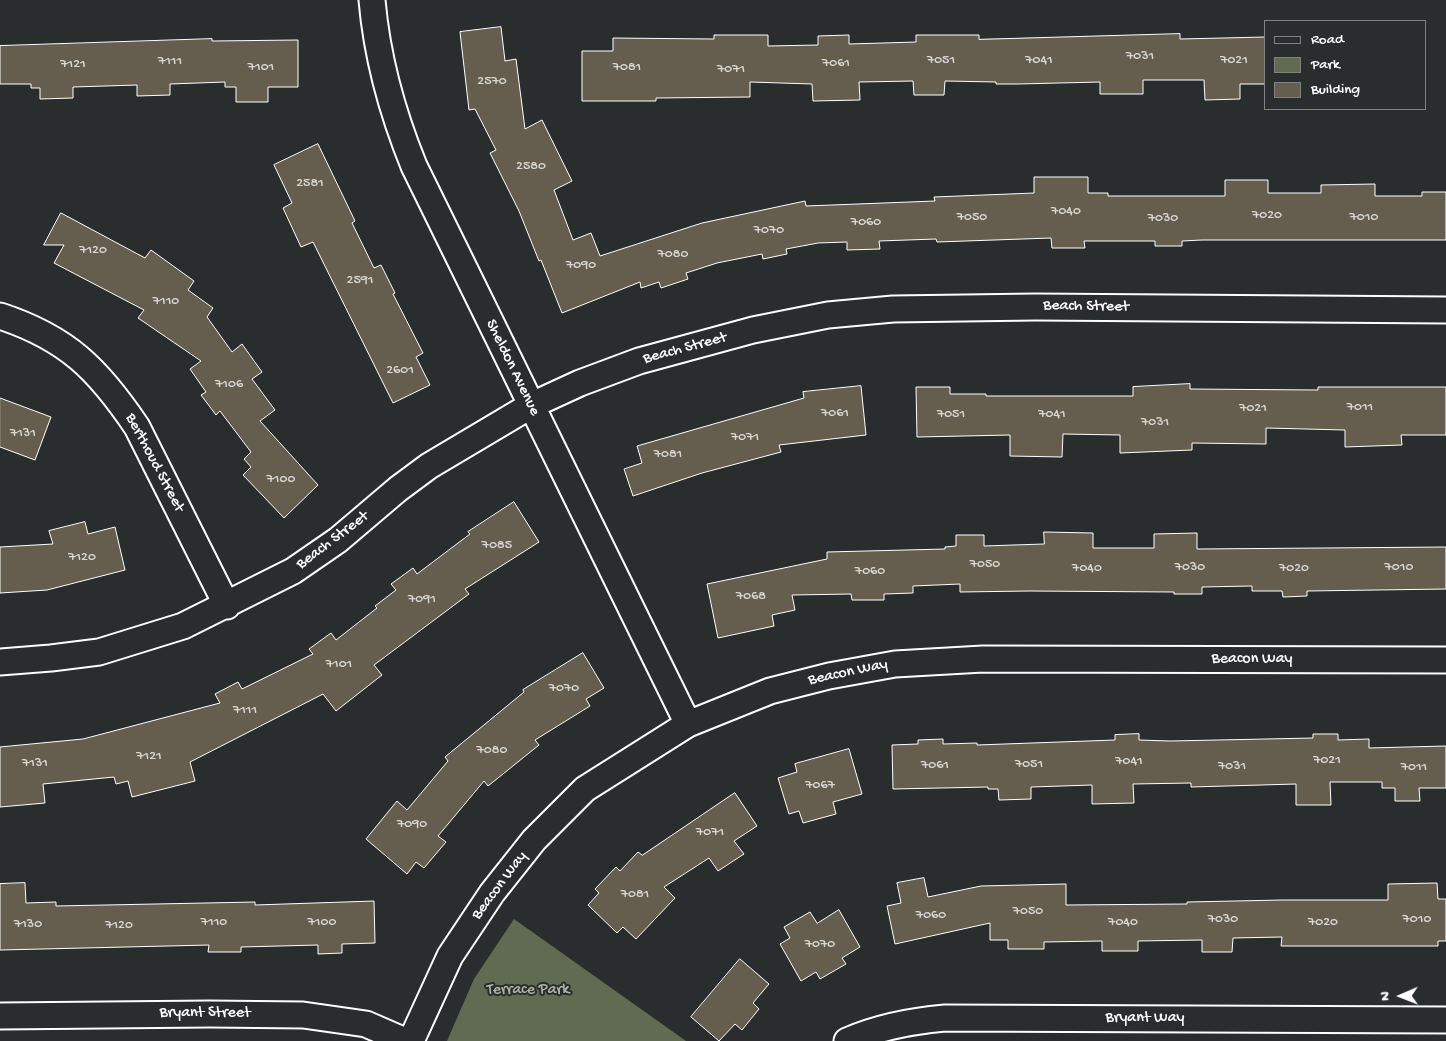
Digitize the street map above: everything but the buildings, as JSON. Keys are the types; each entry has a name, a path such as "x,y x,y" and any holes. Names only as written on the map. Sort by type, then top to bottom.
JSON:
{"street":[{"name":"Sheldon Avenue","path":"372,0 375,33 388,94 414,166 530,406 582,505 688,724"},
{"name":"Beach Street","path":"0,662 99,652 183,626 227,606 293,571 338,540 398,489 429,466 530,406 580,383 639,361 753,330 828,315 893,309 1035,307 1446,310"},
{"name":"Berthoud Street","path":"0,316 37,330 69,348 90,365 119,400 137,426 227,606"},
{"name":"Beacon Way","path":"411,1041 450,956 492,893 534,840 585,789 688,724 770,691 829,676 895,664 983,660 1446,660"},
{"name":"Bryant Street","path":"0,1016 303,1015 366,1024 405,1041"},
{"name":"Bryant Way","path":"847,1041 870,1031 908,1022 944,1018 1446,1020"}],"green space":[{"name":"Terrace Park","path":"514,919 686,1041 447,1041 474,979"}]}
